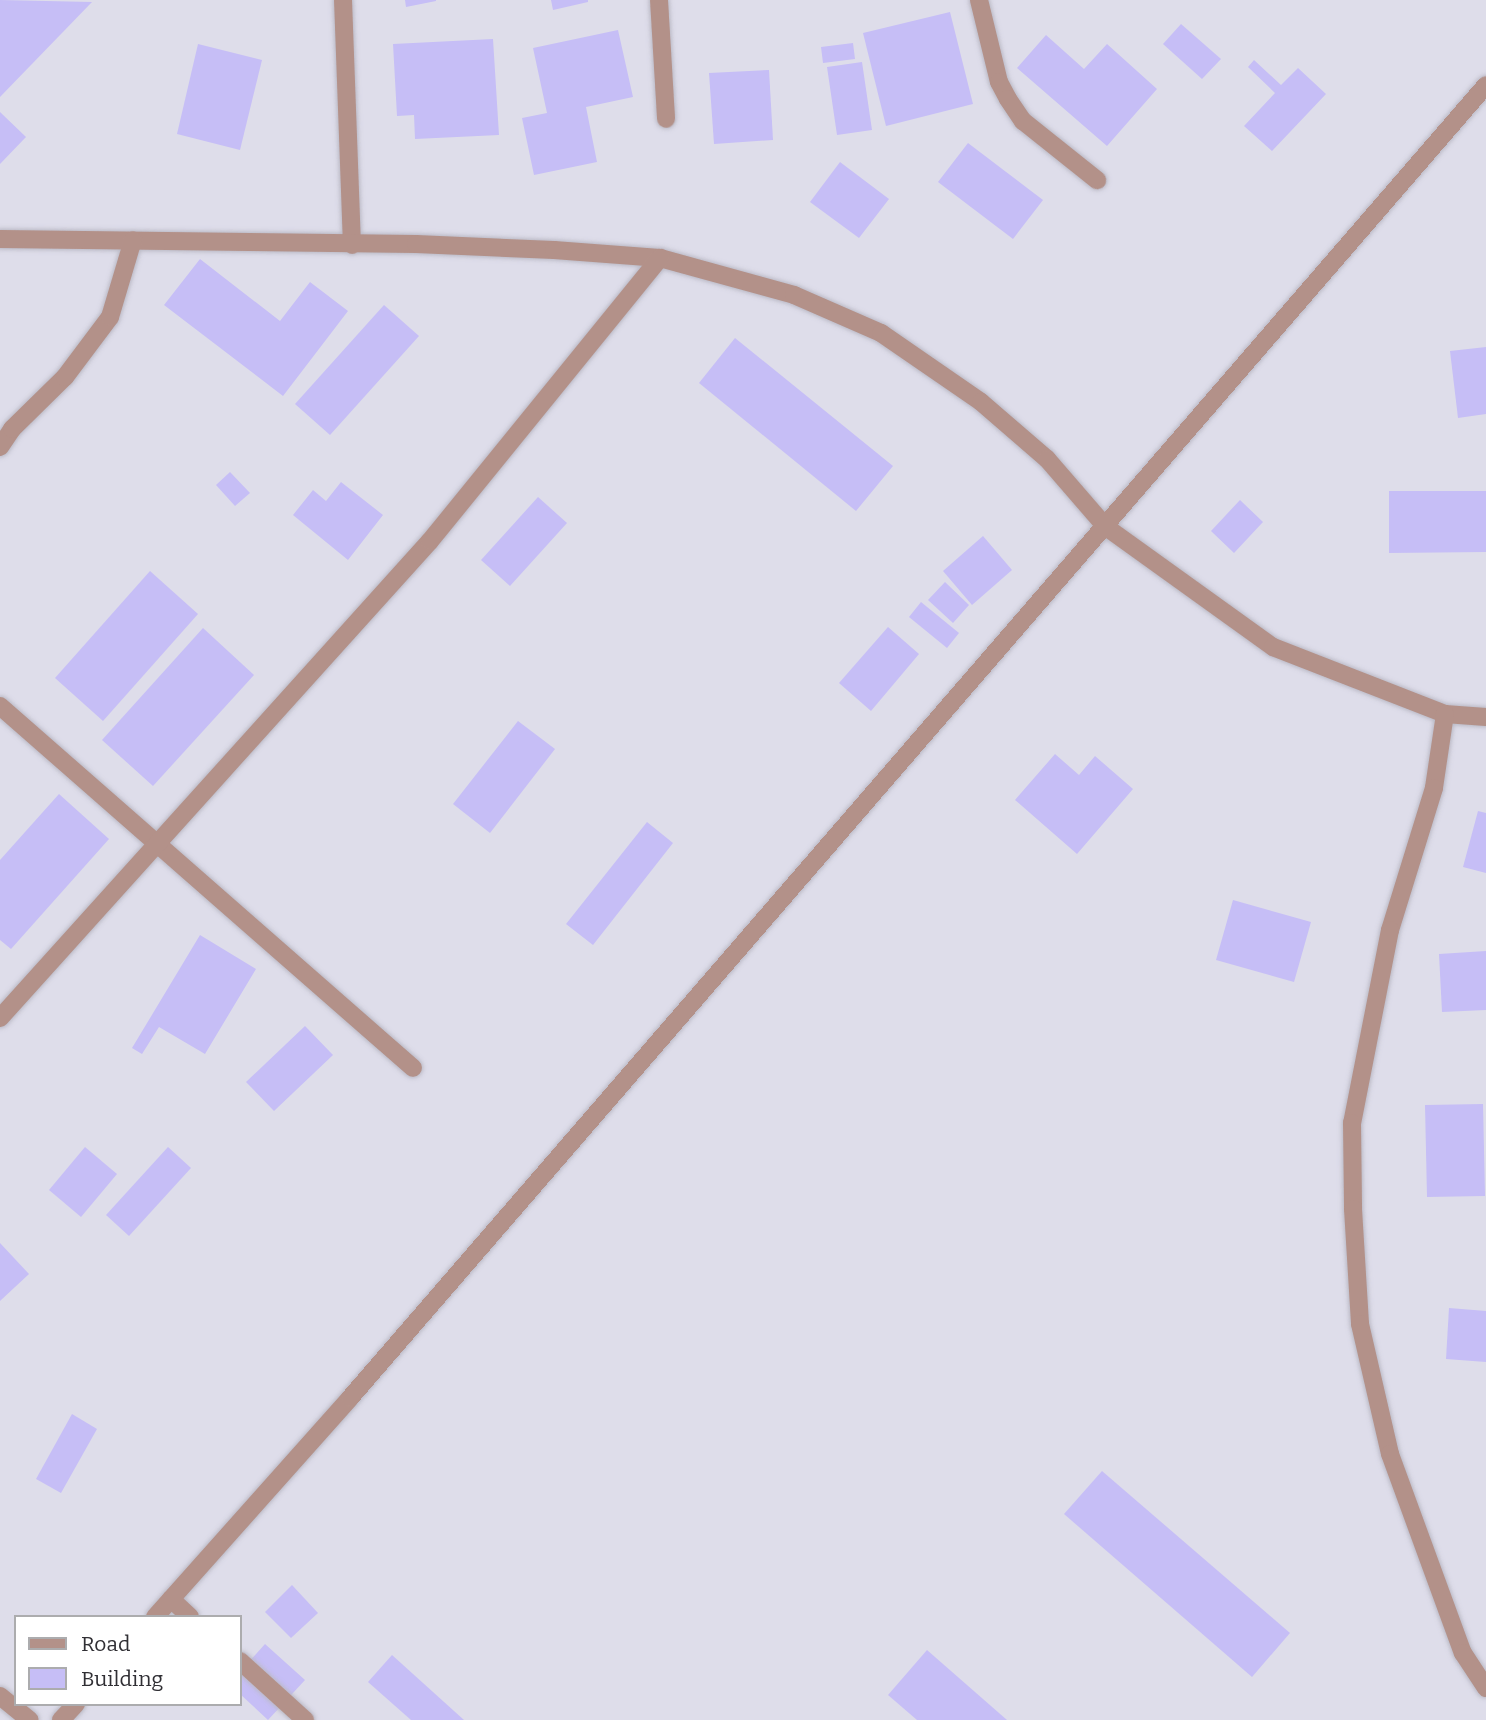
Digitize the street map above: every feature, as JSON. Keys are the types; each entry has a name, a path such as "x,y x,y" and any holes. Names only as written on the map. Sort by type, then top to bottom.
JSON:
{"street":[{"path":"343,0 352,245"},
{"path":"659,0 666,119"},
{"path":"979,0 999,82 1008,99 1023,121 1097,180"},
{"path":"157,1615 1106,527 1486,85"},
{"path":"0,239 430,244 660,258 794,295 881,333 981,402 1047,459 1106,527 1273,647 1445,714 1486,717"},
{"path":"0,447 12,429 65,377 110,317 133,240"},
{"path":"0,1018 430,541 660,258"},
{"path":"0,706 413,1068"},
{"path":"1445,714 1434,788 1390,930 1352,1123 1353,1209 1360,1324 1390,1454 1463,1653 1486,1688"},
{"path":"171,1599 188,1615"},
{"path":"242,1663 305,1720"},
{"path":"0,1696 30,1720"},
{"path":"61,1720 74,1706"}],"building":[{"path":"0,0 92,2 0,97"},
{"path":"405,0 436,0 436,1 406,7"},
{"path":"551,0 588,0 588,2 553,10"},
{"path":"950,12 973,104 886,126 863,33"},
{"path":"1181,24 1221,59 1202,79 1163,44"},
{"path":"618,30 633,97 586,107 597,162 534,175 522,118 547,113 533,48"},
{"path":"1046,35 1084,69 1107,44 1157,89 1107,146 1017,68"},
{"path":"493,39 499,135 415,139 414,115 397,116 393,44"},
{"path":"853,43 855,59 823,63 821,47"},
{"path":"198,44 262,60 240,150 177,134"},
{"path":"1254,60 1281,85 1298,68 1326,94 1272,151 1244,126 1275,93 1248,67"},
{"path":"862,62 872,130 837,135 827,67"},
{"path":"769,70 773,140 714,144 709,73"},
{"path":"0,112 26,137 0,164"},
{"path":"968,143 1043,200 1013,239 938,182"},
{"path":"840,162 889,199 859,238 810,202"},
{"path":"200,259 280,321 310,282 348,311 283,396 164,305"},
{"path":"384,305 419,336 330,435 295,404"},
{"path":"735,338 893,466 856,511 699,383"},
{"path":"1486,347 1486,414 1458,418 1450,351"},
{"path":"230,472 250,493 235,506 216,485"},
{"path":"341,482 383,515 348,560 293,515 313,490 326,501"},
{"path":"1389,491 1486,491 1486,552 1389,553"},
{"path":"538,497 567,523 510,586 481,560"},
{"path":"1240,500 1263,522 1234,553 1211,531"},
{"path":"983,536 1012,570 972,605 943,571"},
{"path":"150,571 198,614 103,721 55,678"},
{"path":"945,582 969,605 953,623 928,600"},
{"path":"921,602 959,633 947,648 909,617"},
{"path":"888,627 919,654 871,711 839,683"},
{"path":"203,628 254,675 153,786 102,740"},
{"path":"518,721 555,749 490,833 453,804"},
{"path":"1055,754 1079,775 1095,756 1133,789 1077,854 1015,800"},
{"path":"59,794 109,839 11,949 0,940 0,860"},
{"path":"1478,811 1486,813 1486,873 1463,867"},
{"path":"647,822 673,843 593,945 566,924"},
{"path":"1233,900 1311,922 1294,982 1216,960"},
{"path":"200,935 256,969 205,1054 159,1027 142,1054 132,1048"},
{"path":"1486,951 1486,1010 1442,1012 1439,954"},
{"path":"305,1026 333,1055 274,1111 246,1082"},
{"path":"1483,1104 1485,1196 1427,1197 1425,1105"},
{"path":"85,1147 117,1174 81,1217 49,1190"},
{"path":"168,1147 191,1168 129,1236 106,1215"},
{"path":"0,1243 29,1274 0,1301"},
{"path":"1449,1308 1486,1311 1486,1362 1446,1359"},
{"path":"72,1414 97,1429 61,1493 36,1479"},
{"path":"1102,1471 1290,1633 1252,1677 1064,1514"},
{"path":"292,1585 318,1613 291,1638 265,1612"},
{"path":"265,1644 305,1680 268,1720 242,1696 242,1662 246,1665"},
{"path":"927,1650 1007,1720 917,1720 888,1695"},
{"path":"392,1655 464,1720 411,1720 368,1682"}]}
